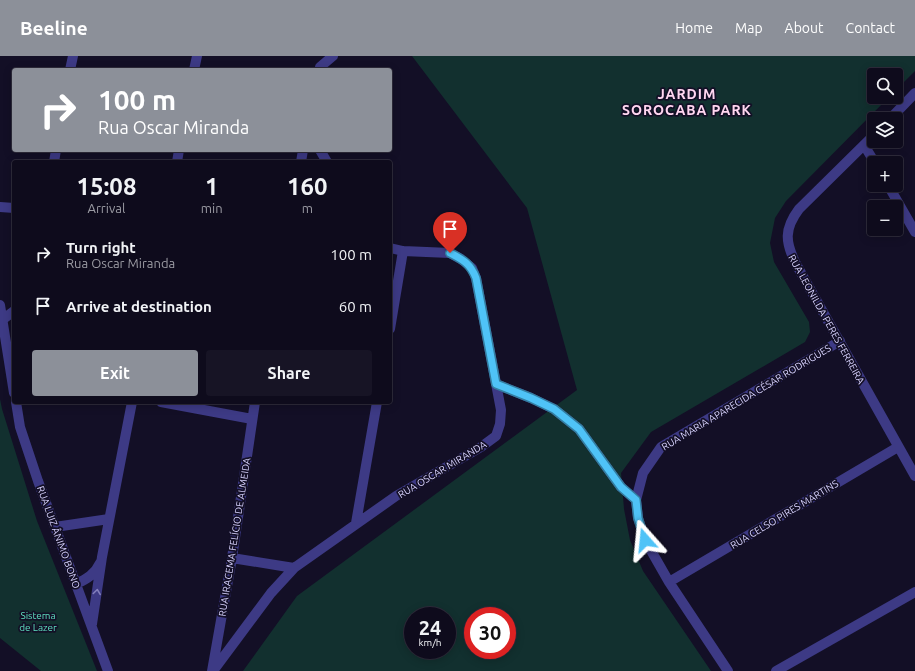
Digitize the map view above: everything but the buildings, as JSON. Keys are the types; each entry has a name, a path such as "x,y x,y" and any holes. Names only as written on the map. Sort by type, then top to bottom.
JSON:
{"street":[{"path":"70,68 73,56"},
{"path":"194,68 197,56"},
{"path":"319,68 322,56"},
{"path":"319,68 333,56"},
{"path":"897,112 915,93"},
{"name":"RUA LEONILDA PERES FERREIRA","path":"867,142 799,209 792,218 788,228 787,237 791,254 915,476"},
{"path":"864,145 871,156"},
{"path":"892,192 915,232"},
{"path":"0,207 12,208"},
{"name":"RUA OSCAR MIRANDA","path":"213,671 271,593 294,568 396,496 481,447 496,436 500,424 501,410 476,278 472,268 461,259 450,253 403,251 392,248"},
{"path":"392,317 403,251"},
{"path":"0,305 12,370"},
{"path":"2,320 12,312"},
{"name":"RUA MARIA APARECIDA CÉSAR RODRIGUES","path":"728,671 669,582 645,540 638,518 636,500 643,473 661,447 840,340"},
{"path":"496,384 554,409 579,429 621,487 636,500"},
{"name":"RUA LUIZ ÂNIMO BONO","path":"16,404 20,427 38,481 108,671"},
{"path":"92,626 102,557 132,404"},
{"path":"172,404 252,419"},
{"name":"RUA IRACEMA FELÍCIO DE ALMEIDA","path":"213,671 232,558 255,404"},
{"path":"356,523 377,404"},
{"name":"RUA CELSO PIRES MARTINS","path":"669,582 898,446"},
{"path":"55,527 109,520"},
{"path":"76,584 89,577 97,569 102,557"},
{"path":"232,558 294,568"},
{"path":"776,671 915,592"}],"green space":[{"path":"412,56 915,56 915,71 903,83 903,68 867,68 867,104 882,104 874,112 867,112 867,119 786,201 775,218 770,243 774,262 809,322 810,332 805,342 651,432 621,473 624,509 630,540 643,571 711,671 243,671 297,596 577,390 527,208"},
{"name":"Sistema de Lazer","path":"0,399 37,521 97,671 41,671 0,638"}],"district":[{"name":"JARDIM SOROCABA PARK","path":"687,102"}],"route":[{"path":"450,253 461,259 472,268 476,278 496,384 554,409 579,429 621,487 636,500 638,518 645,540"}]}
